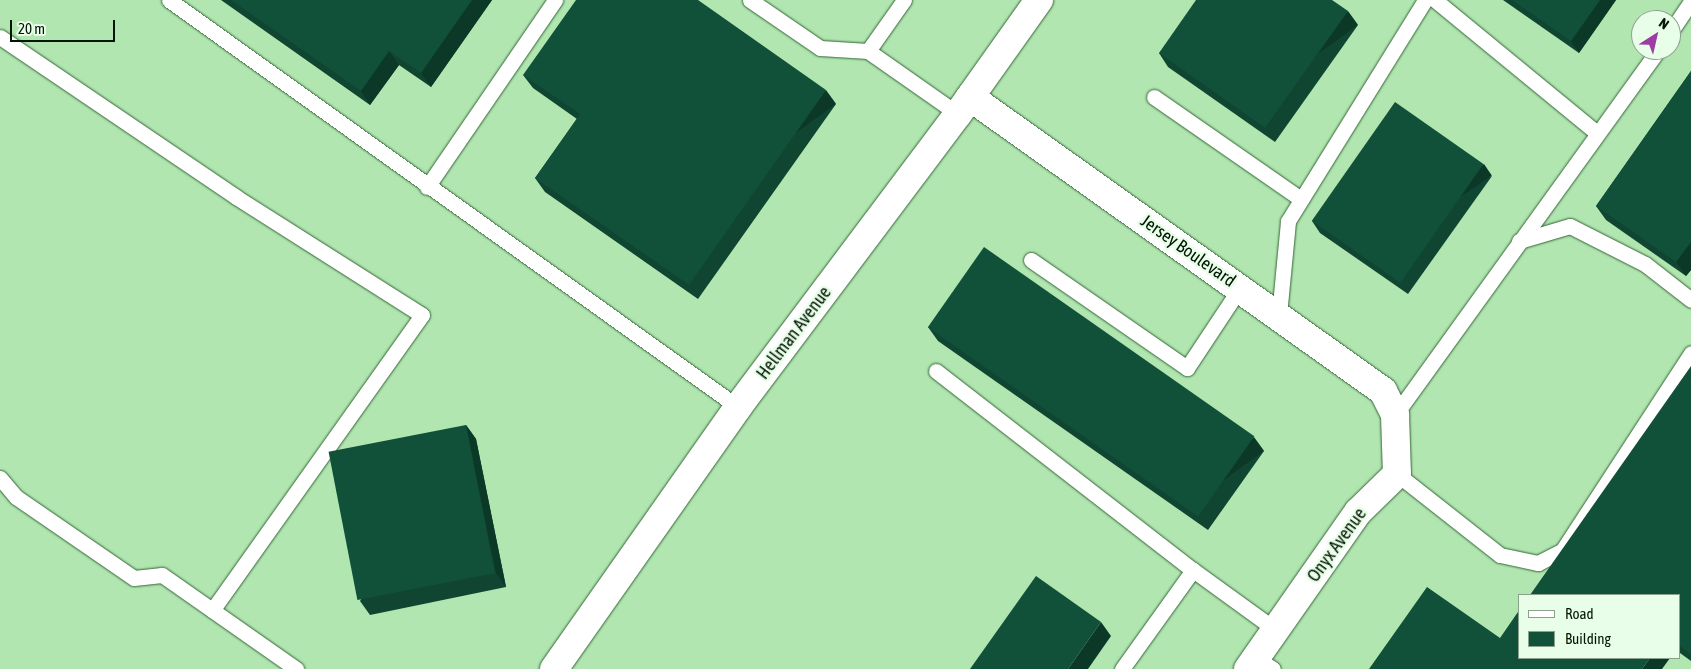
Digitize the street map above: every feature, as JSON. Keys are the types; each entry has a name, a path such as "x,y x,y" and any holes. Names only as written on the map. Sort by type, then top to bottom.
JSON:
{"street":[{"name":"Hellman Avenue","path":"554,669 738,407 964,106 1039,0"},
{"name":"Jersey Boulevard","path":"964,106 1279,315 1384,391 1394,415"},
{"path":"1394,415 1397,474"},
{"name":"Onyx Avenue","path":"1259,665 1276,630 1358,512 1397,474"}],"lane":[{"path":"169,0 427,187 738,407"},
{"path":"427,187 555,0"},
{"path":"750,0 820,48 868,51 964,106"},
{"path":"868,51 904,0"},
{"path":"1279,315 1288,221 1425,0"},
{"path":"1435,0 1598,133"},
{"path":"1681,16 1691,1"},
{"path":"0,37 236,197 422,315 212,610"},
{"path":"1394,415 1651,60"},
{"path":"1154,97 1301,199"},
{"path":"1519,241 1570,226 1645,264 1691,300"},
{"path":"1032,260 1187,368 1240,288"},
{"path":"1397,474 1500,555 1538,563 1562,551 1691,353"},
{"path":"936,371 1193,570 1276,630"},
{"path":"0,478 16,497 134,578 162,575 296,669"},
{"path":"1122,669 1193,570"}],"building":[{"path":"231,0 472,0 421,73 389,51 361,91"},
{"path":"576,0 698,0 826,90 689,285 535,178 580,114 523,75"},
{"path":"1196,0 1332,0 1348,11 1265,128 1159,53"},
{"path":"1512,0 1600,0 1571,41"},
{"path":"1691,71 1691,242 1676,262 1596,206"},
{"path":"1395,102 1483,164 1400,283 1312,221"},
{"path":"984,247 1254,436 1198,517 928,327"},
{"path":"1691,366 1691,654 1681,647 1681,594 1531,594"},
{"path":"466,425 495,573 357,600 329,452"},
{"path":"1036,576 1101,622 1068,669 970,669"},
{"path":"1427,587 1500,638 1518,612 1518,659 1649,659 1642,669 1369,669"}]}
